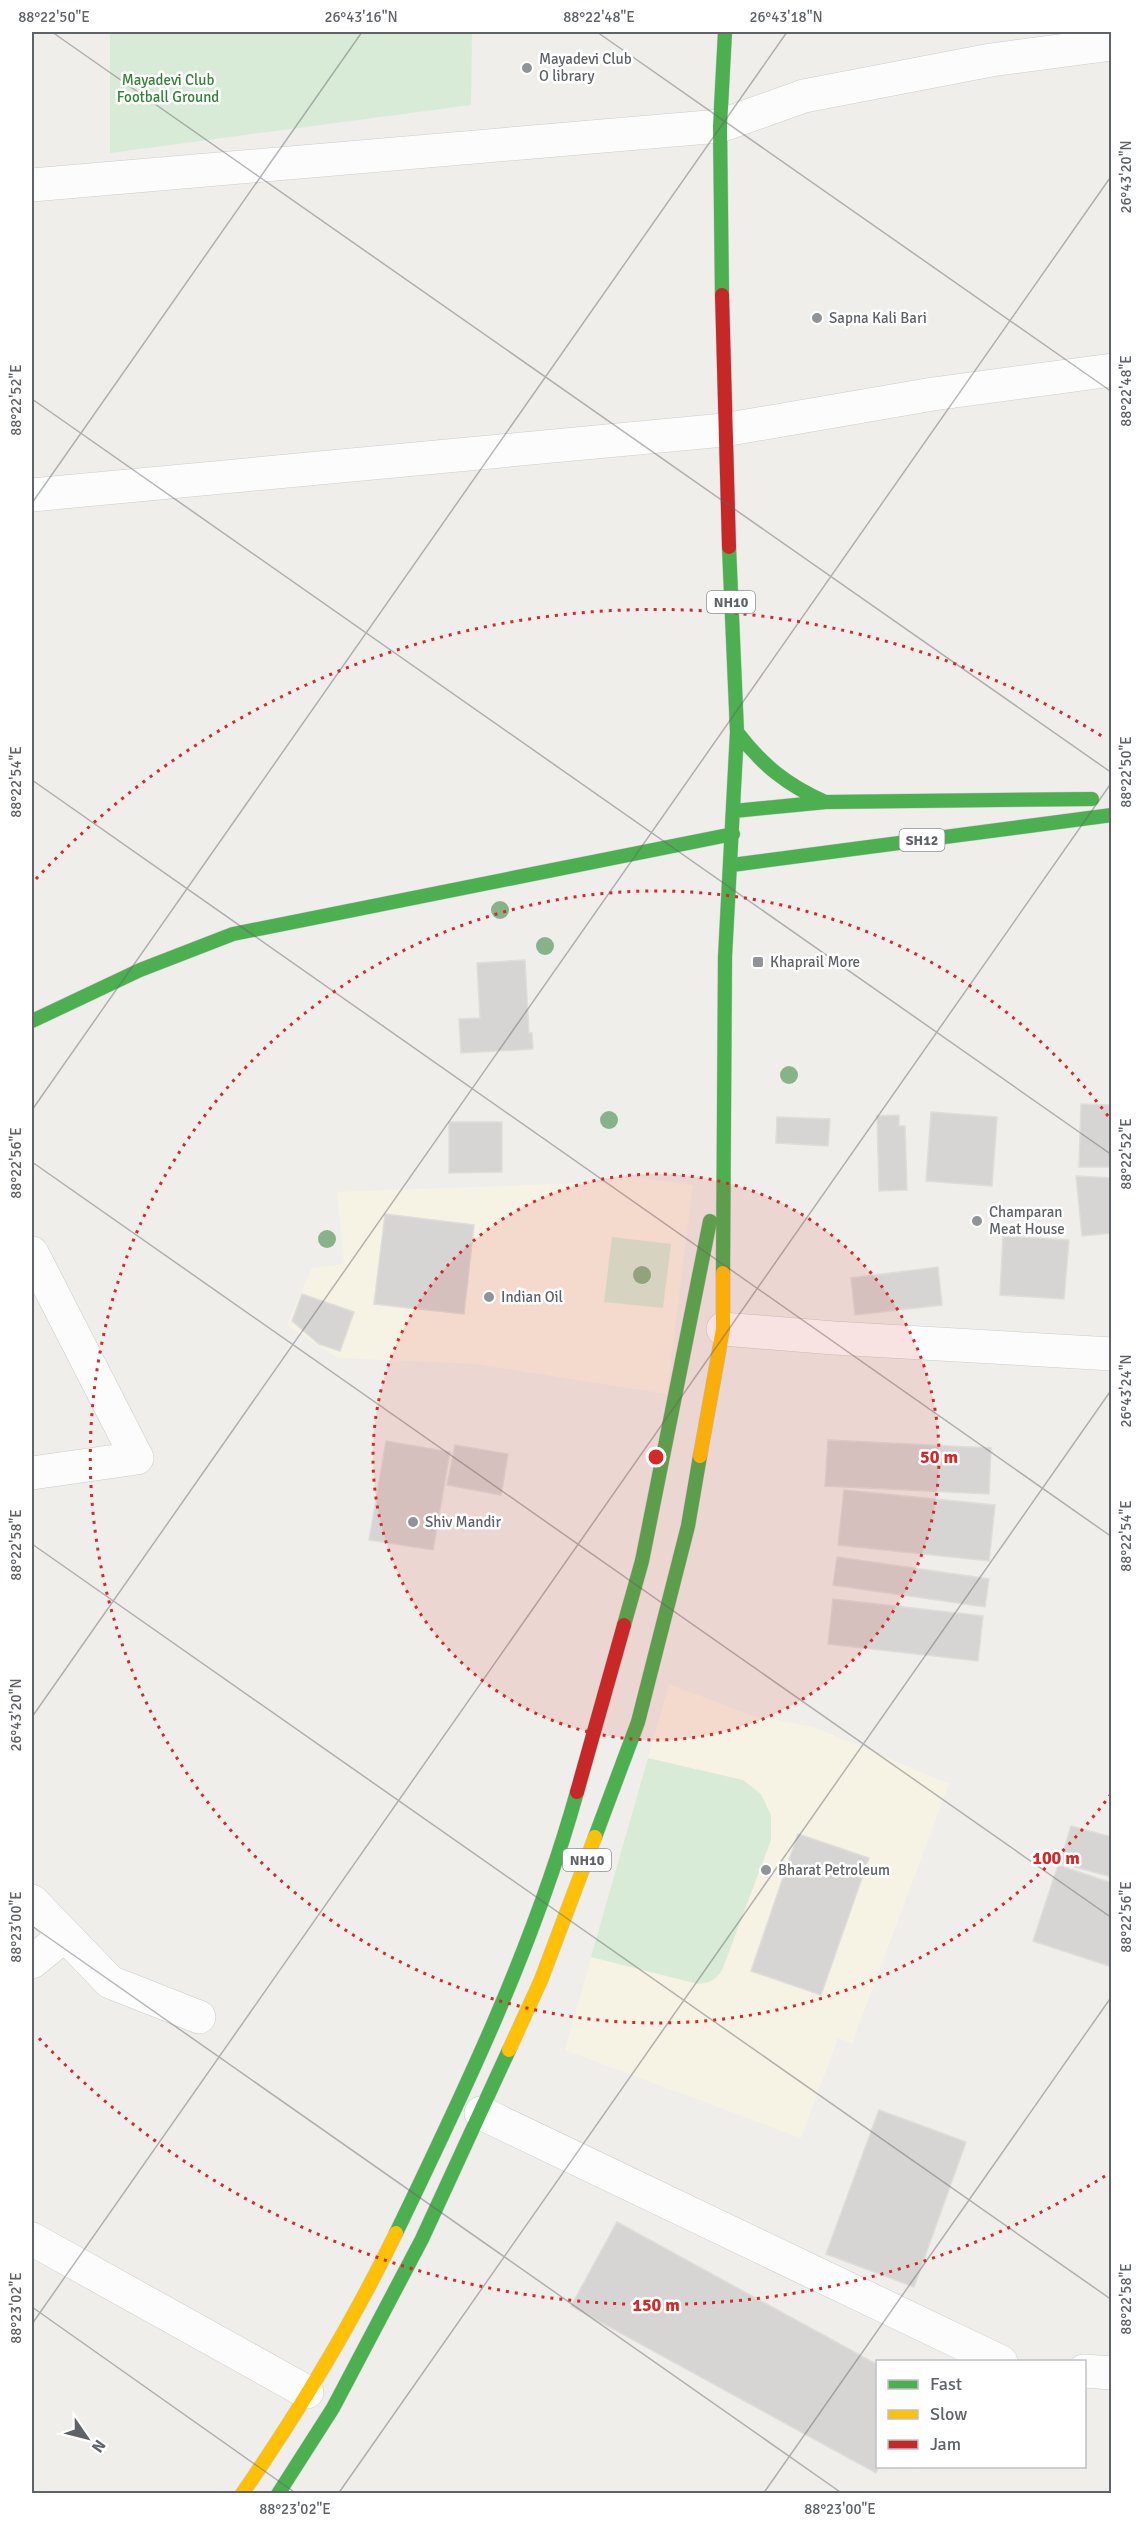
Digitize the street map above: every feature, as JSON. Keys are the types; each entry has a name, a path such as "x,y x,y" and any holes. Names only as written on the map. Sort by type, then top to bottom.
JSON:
{"main road":[{"name":"NH10","path":"278,2493 333,2408 422,2239 541,1980 638,1722 688,1526 723,1329 725,957 732,865 737,732 724,430 720,126 725,32"},
{"path":"737,732 766,769 781,782 826,802"},
{"path":"734,812 826,802 1112,799"},
{"name":"SH12","path":"732,865 1112,815"},
{"path":"32,1021 140,970 233,934 733,834"},
{"path":"242,2493 362,2303 444,2134 509,1989 562,1842 642,1561 705,1239 723,1173"}],"street":[{"path":"32,185 720,126 804,96 991,60 1112,44"},
{"path":"32,495 724,430 933,394 1112,370"},
{"path":"32,1253 137,1458 32,1473"},
{"path":"723,1329 834,1338 1112,1354"},
{"path":"32,1901 110,1982 199,2017"},
{"path":"32,1962 64,1936"},
{"path":"481,2113 998,2360"},
{"path":"32,2239 307,2392"},
{"path":"1086,2371 1112,2373"}],"shaded area":[{"name":"Indian Oil","path":"610,1174 693,1185 667,1394 475,1364 338,1358 287,1325 312,1268 344,1264 337,1192 611,1182"},
{"name":"Bharat Petroleum","path":"669,1684 753,1716 814,1727 949,1784 852,2043 838,2038 801,2138 565,2050"}],"green space":[{"name":"Mayadevi Club Football Ground","path":"110,32 472,32 471,105 110,153"},
{"path":"612,1237 671,1244 663,1308 604,1302"},
{"path":"648,1758 743,1780 761,1794 771,1815 771,1840 723,1968 716,1978 706,1983 698,1984 591,1957"}],"building":[{"path":"525,960 529,1033 532,1033 533,1049 461,1053 459,1019 480,1018 477,963"},
{"path":"1081,1104 1112,1105 1112,1167 1079,1167"},
{"path":"931,1112 997,1117 992,1186 926,1181"},
{"path":"899,1115 899,1126 905,1126 907,1190 879,1191 877,1116"},
{"path":"777,1117 830,1119 828,1146 776,1143"},
{"path":"449,1122 502,1122 502,1172 449,1173"},
{"path":"1076,1176 1112,1178 1112,1233 1082,1236"},
{"path":"385,1214 474,1225 464,1314 374,1304"},
{"path":"1003,1236 1069,1240 1064,1299 1000,1295"},
{"path":"938,1267 942,1305 855,1315 851,1278"},
{"path":"302,1294 354,1312 340,1351 319,1344 292,1321"},
{"path":"828,1440 991,1448 989,1494 825,1486"},
{"path":"386,1441 450,1452 433,1550 369,1540"},
{"path":"455,1445 508,1454 501,1495 447,1485"},
{"path":"844,1490 995,1505 989,1561 838,1545"},
{"path":"837,1557 989,1579 985,1607 833,1585"},
{"path":"833,1599 983,1616 978,1661 828,1644"},
{"path":"1071,1826 1112,1837 1112,1877 1060,1863"},
{"path":"798,1834 869,1858 821,1995 751,1971"},
{"path":"1058,1865 1112,1883 1112,1967 1033,1941"},
{"path":"879,2110 966,2142 914,2287 826,2254"},
{"path":"617,2222 876,2364 876,2468 878,2468 876,2473 571,2306"}],"traffic: fast":[{"path":"722,295 720,126 725,32"},
{"path":"723,1273 725,957 737,732 729,547"},
{"path":"737,732 776,773 799,789 825,802"},
{"path":"734,811 826,802 1092,799"},
{"path":"732,865 1112,815"},
{"path":"32,1021 140,970 233,934 733,834"},
{"path":"624,1625 642,1561 710,1221"},
{"path":"595,1837 638,1722 688,1526 700,1456"},
{"path":"396,2233 472,2071 519,1962 560,1849 577,1792"},
{"path":"278,2494 333,2408 422,2239 509,2050"}],"traffic: slow":[{"path":"700,1456 723,1329 723,1273"},
{"path":"509,2050 541,1980 595,1837"},
{"path":"242,2494 324,2366 396,2233"}],"traffic: jam":[{"path":"722,295 729,547"},
{"path":"577,1792 624,1625"}],"place":[{"name":"Mayadevi Club O library","path":"527,68"},
{"name":"Sapna Kali Bari","path":"817,318"},
{"name":"Khaprail More","path":"758,962"},
{"name":"Champaran Meat House","path":"977,1221"},
{"name":"Indian Oil","path":"489,1297"},
{"name":"Shiv Mandir","path":"413,1522"},
{"name":"Bharat Petroleum","path":"766,1870"}]}
